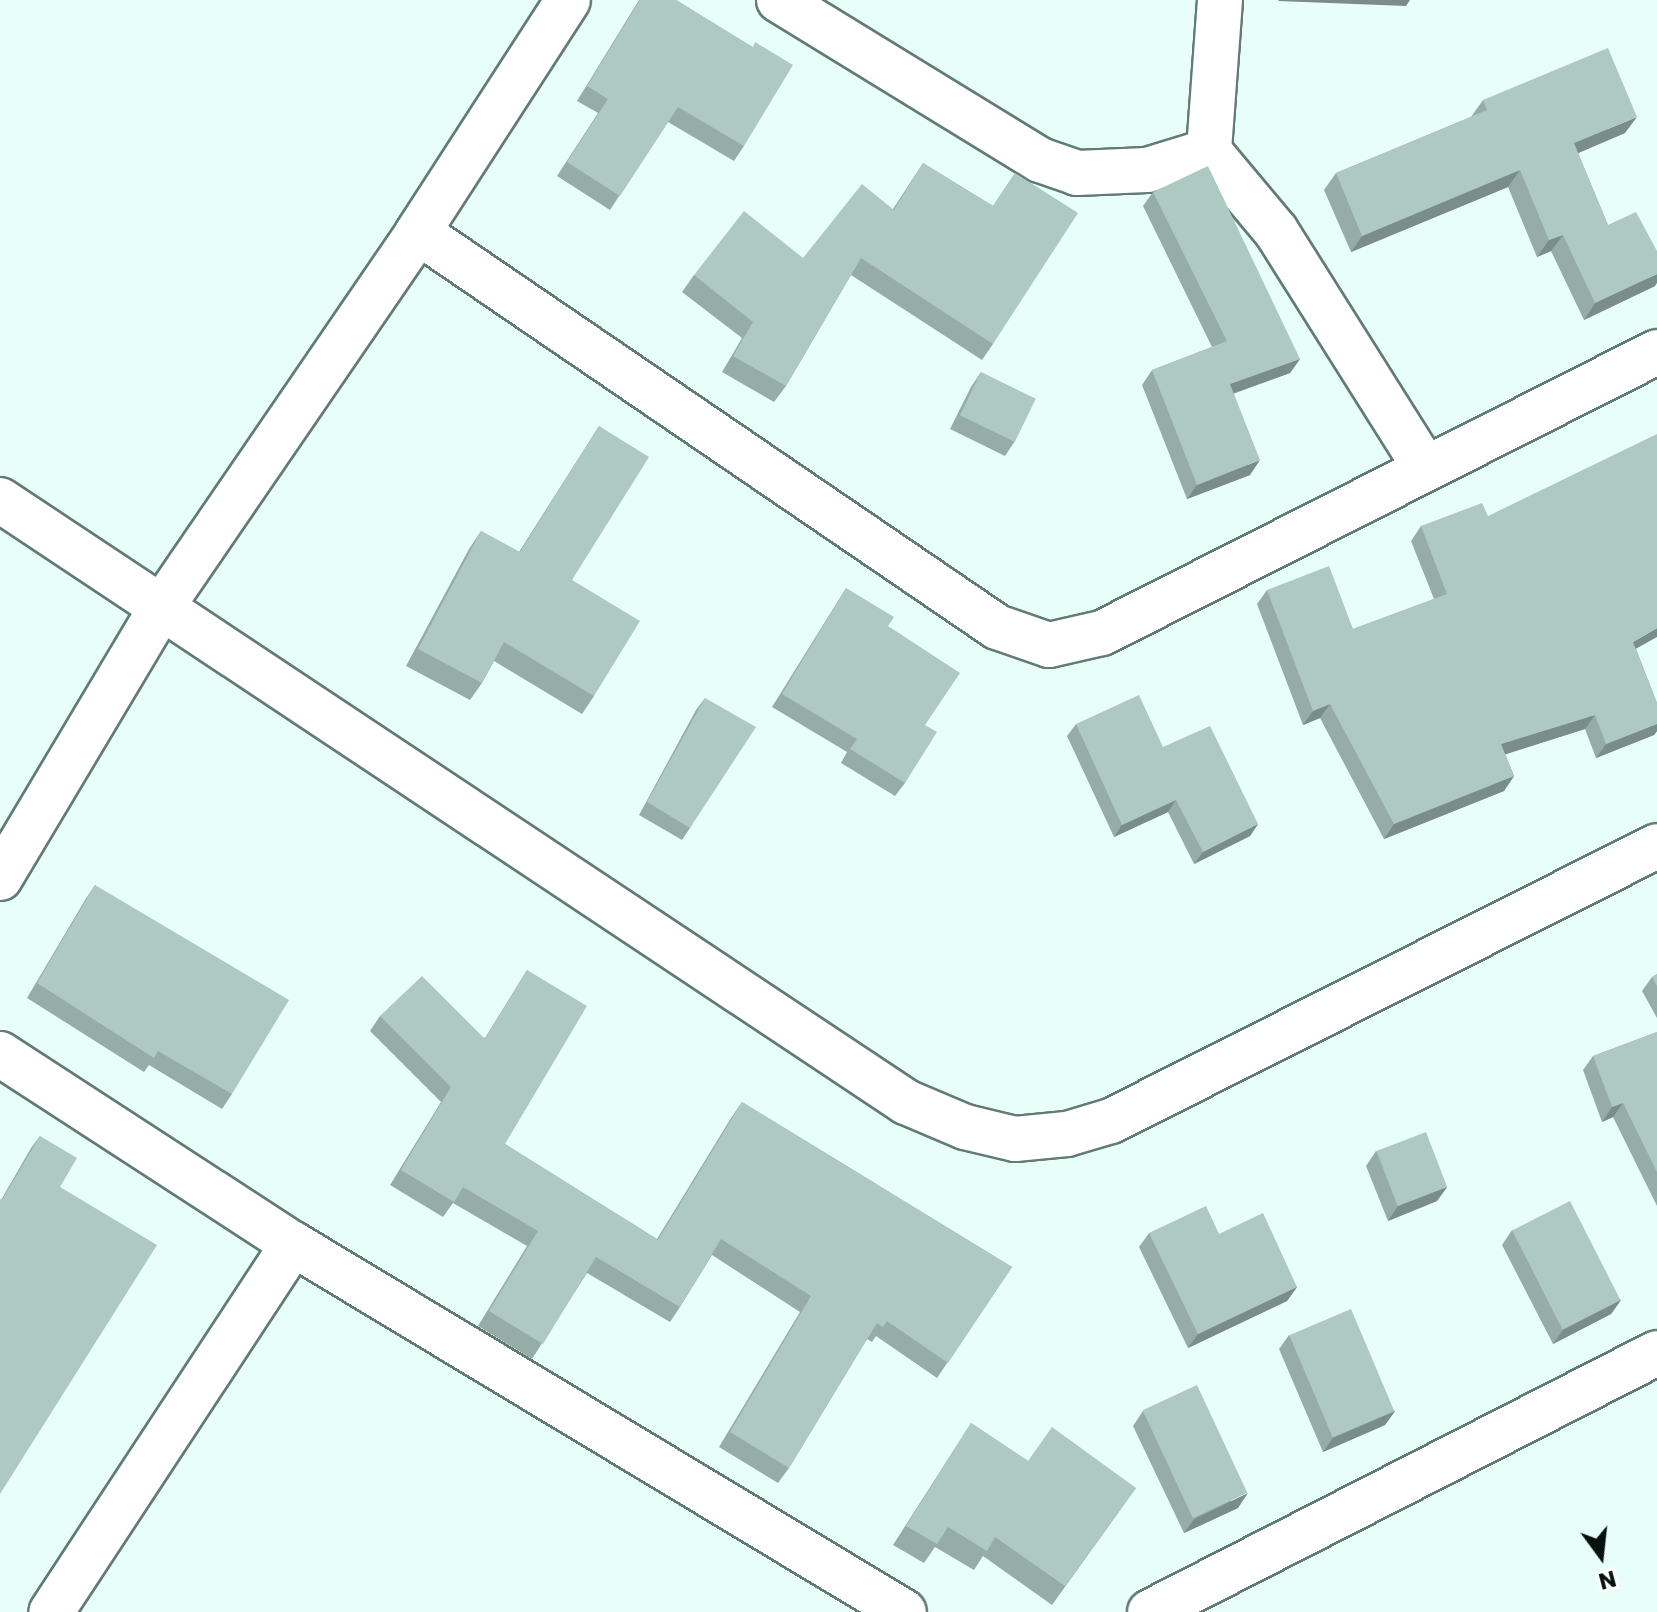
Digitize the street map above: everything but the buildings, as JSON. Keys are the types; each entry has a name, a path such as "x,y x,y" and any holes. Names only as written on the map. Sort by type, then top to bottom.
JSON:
{"street":[{"path":"0,878 163,605 418,232 568,0"},
{"path":"779,0 1040,160 1077,173 1147,170 1209,151"},
{"path":"1220,0 1209,151 1276,231 1426,469"},
{"path":"418,232 1022,639 1077,643 1102,633 1657,352"},
{"path":"0,500 163,605 906,1102 965,1127 1015,1139 1067,1134 1111,1121 1657,846"},
{"path":"0,1054 293,1244 904,1612"},
{"path":"51,1612 293,1244"},
{"path":"1150,1612 1657,1353"}]}
